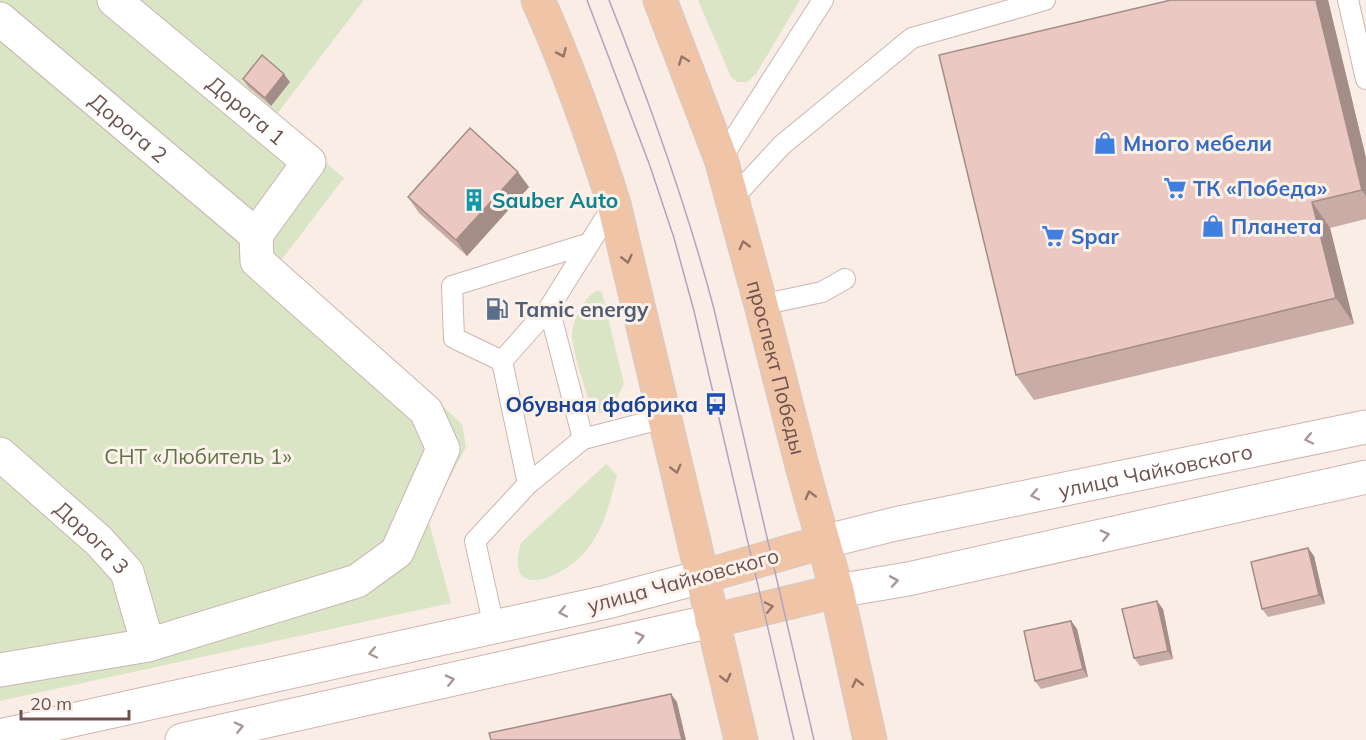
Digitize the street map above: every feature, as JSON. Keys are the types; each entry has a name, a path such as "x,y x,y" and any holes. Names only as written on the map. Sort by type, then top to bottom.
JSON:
{"main road":[{"name":"Дорога 1","path":"114,0 309,162 256,235"},
{"path":"538,0 566,63 614,204 741,740"},
{"name":"проспект Победы","path":"660,0 721,159 837,591 870,740"},
{"name":"Дорога 2","path":"0,19 256,235"},
{"path":"0,670 148,645 357,581 397,552 443,449 426,411 257,261 256,235"},
{"name":"улица Чайковского","path":"0,736 607,602 894,524 1366,427"},
{"name":"Дорога 3","path":"0,454 99,541 127,572 148,645"},
{"name":"улица Чайковского","path":"182,740 837,591 908,579 1366,477"}],"lane":[{"path":"721,159 823,0"},
{"path":"732,199 782,146 912,38 1045,0"},
{"path":"1348,0 1366,79"},
{"path":"502,361 549,308 614,204"},
{"path":"502,361 454,338 452,286 590,243"},
{"path":"761,305 822,292 845,279"},
{"path":"549,308 583,439"},
{"path":"502,361 528,484"},
{"path":"494,627 475,541 528,484 583,439 664,418"}],"green space":[{"name":"СНТ «Любитель 1»","path":"0,0 364,0 273,119 344,178 276,267 357,328 462,424 466,447 428,519 451,603 0,701"},
{"path":"698,0 800,0 756,74 747,82 737,82 731,77"},
{"path":"598,290 602,293 624,384 612,408 602,413 597,413 592,409 572,340 580,309"},
{"path":"606,464 617,475 606,515 592,543 575,562 563,570 538,580 528,579 520,573 518,562 521,543"}],"building":[{"name":"ТК «Победа»","path":"1171,0 1316,0 1362,190 1312,202 1336,298 1016,375 939,55"},
{"path":"262,55 284,74 265,98 243,79"},
{"name":"Sauber Auto","path":"470,128 518,172 456,240 408,197"},
{"path":"1308,548 1319,595 1262,609 1251,562"},
{"path":"1157,601 1168,651 1134,658 1122,609"},
{"path":"1071,621 1083,669 1035,681 1024,631"},
{"path":"671,694 682,740 491,740 489,733"}],"tram line":[{"path":"587,0 650,166 674,238 694,311 794,740"},
{"path":"609,0 666,153 703,269 814,740"}],"place":[{"name":"Много мебели","path":"1105,143"},
{"name":"ТК «Победа»","path":"1175,188"},
{"name":"Sauber Auto","path":"474,200"},
{"name":"Планета","path":"1213,226"},
{"name":"Spar","path":"1053,236"},
{"name":"Tamic energy","path":"497,309"},
{"name":"Обувная фабрика","path":"716,404"}]}
